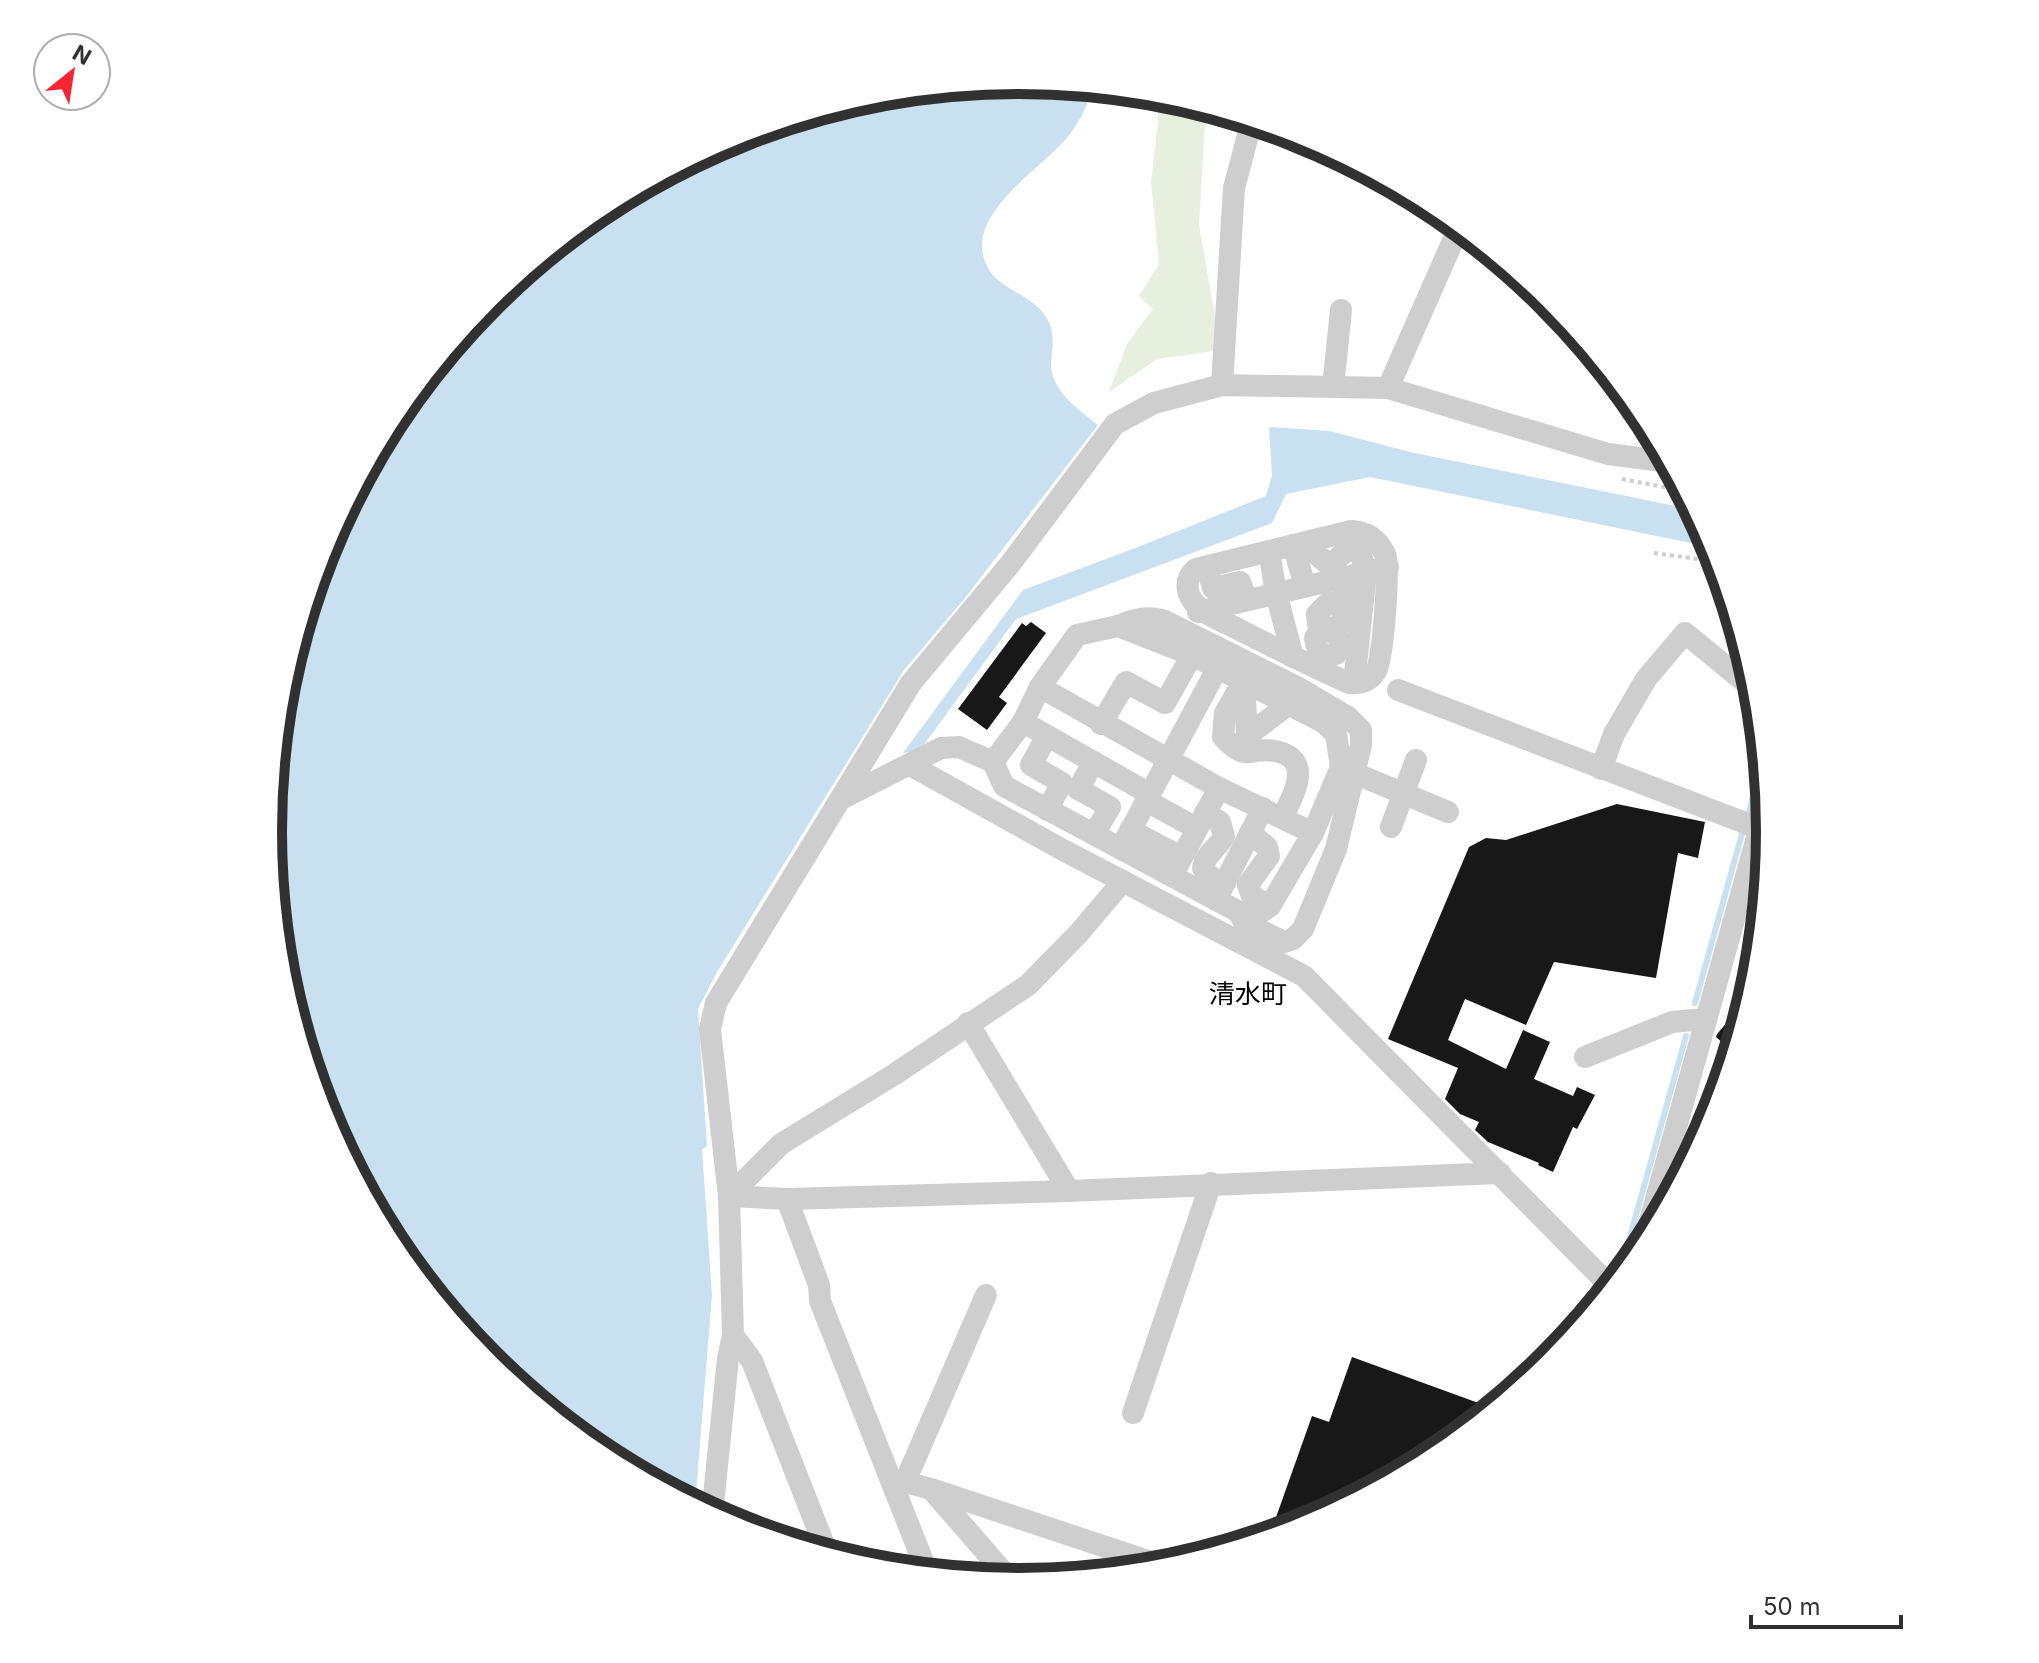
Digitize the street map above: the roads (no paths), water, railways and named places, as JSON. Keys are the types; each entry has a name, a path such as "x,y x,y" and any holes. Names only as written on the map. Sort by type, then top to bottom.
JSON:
{"street":[{"path":"1222,385 1234,188 1249,131"},
{"path":"1388,388 1455,237"},
{"path":"1333,387 1341,310"},
{"path":"713,1502 733,1335 729,1196 710,1029 716,1003 911,683 1011,563 1115,424 1154,403 1222,385 1388,388 1608,454 1656,460"},
{"path":"1322,630 1317,619 1321,608 1329,602 1343,606 1380,546 1373,537 1363,532 1351,531 1190,574 1186,585 1195,604 1203,611 1293,657 1354,683 1369,680 1381,661 1366,572"},
{"path":"1303,543 1305,586"},
{"path":"1269,551 1276,593 1293,657"},
{"path":"1207,567 1213,588 1240,582 1247,600"},
{"path":"1165,621 1366,572"},
{"path":"993,762 1023,722 1040,687 1077,635 1118,626 1130,620 1154,617 1297,687 1353,720 1361,730 1362,740 1270,906 1257,915 1239,912"},
{"path":"1023,722 1148,797 1200,821 1220,822 1224,836 1208,853 1203,868 1220,892 1244,922 1284,942 1293,939 1303,929 1336,849 1348,770 1334,731 1323,722 1218,667 1118,626"},
{"path":"1285,629 1308,628 1338,636 1341,643 1336,654 1354,683"},
{"path":"1601,769 1614,734 1646,679 1685,633 1741,679"},
{"path":"1101,724 1126,682 1165,703 1192,655"},
{"path":"1126,839 1218,667"},
{"path":"1244,680 1247,736 1289,704"},
{"path":"1220,892 1250,833 1297,789 1299,776 1294,763 1277,751 1245,753 1234,749 1223,737 1225,713 1244,680"},
{"path":"1040,687 1219,788 1313,833"},
{"path":"1398,690 1757,827"},
{"path":"1047,736 1031,765 1062,783 1047,810"},
{"path":"840,799 941,748 959,747 993,762 1004,786 1047,810 1094,834 1126,839 1220,892"},
{"path":"1391,827 1416,760"},
{"path":"1094,762 1078,789 1110,807 1094,834"},
{"path":"910,765 1304,976 1605,1280"},
{"path":"1348,770 1448,812"},
{"path":"1177,866 1219,788"},
{"path":"1250,833 1263,842 1269,856 1248,885 1252,896 1270,906"},
{"path":"1653,1207 1756,844"},
{"path":"729,1196 781,1144 895,1074 1028,985 1079,933 1123,881"},
{"path":"1585,1057 1672,1022 1705,1019"},
{"path":"968,1023 1069,1191"},
{"path":"729,1196 787,1199 1069,1191 1500,1173"},
{"path":"1133,1413 1211,1183"},
{"path":"787,1199 819,1285 820,1301 898,1482 924,1563"},
{"path":"898,1482 986,1295"},
{"path":"733,1335 752,1361 823,1542"},
{"path":"898,1482 931,1489 1141,1559"},
{"path":"931,1489 1000,1568"}],"water":[{"path":"1020,94 1089,98 1070,134 1004,199 992,216 984,234 983,252 995,277 1033,303 1046,317 1052,334 1051,364 1056,383 1067,399 1098,425 965,598 904,670 717,972 698,1009 707,1146 702,1149 712,1295 696,1494 610,1445 533,1386 465,1318 406,1241 381,1200 358,1158 321,1069 296,975 288,928 282,832 288,735 307,641 321,594 358,505 406,422 434,383 465,345 533,277 610,218 693,170 737,150 829,119 923,100 971,96"},
{"path":"1269,427 1330,431 1410,452 1682,507 1699,545 1370,477 1286,494 1272,523 1016,619 920,750 903,753 1023,590 1266,496 1272,476"}],"waterway":[{"path":"1748,817 1755,787"},
{"path":"1695,1003 1743,830"},
{"path":"1626,1251 1686,1036"}],"district":[{"name":"清水町","path":"1248,994"}]}
